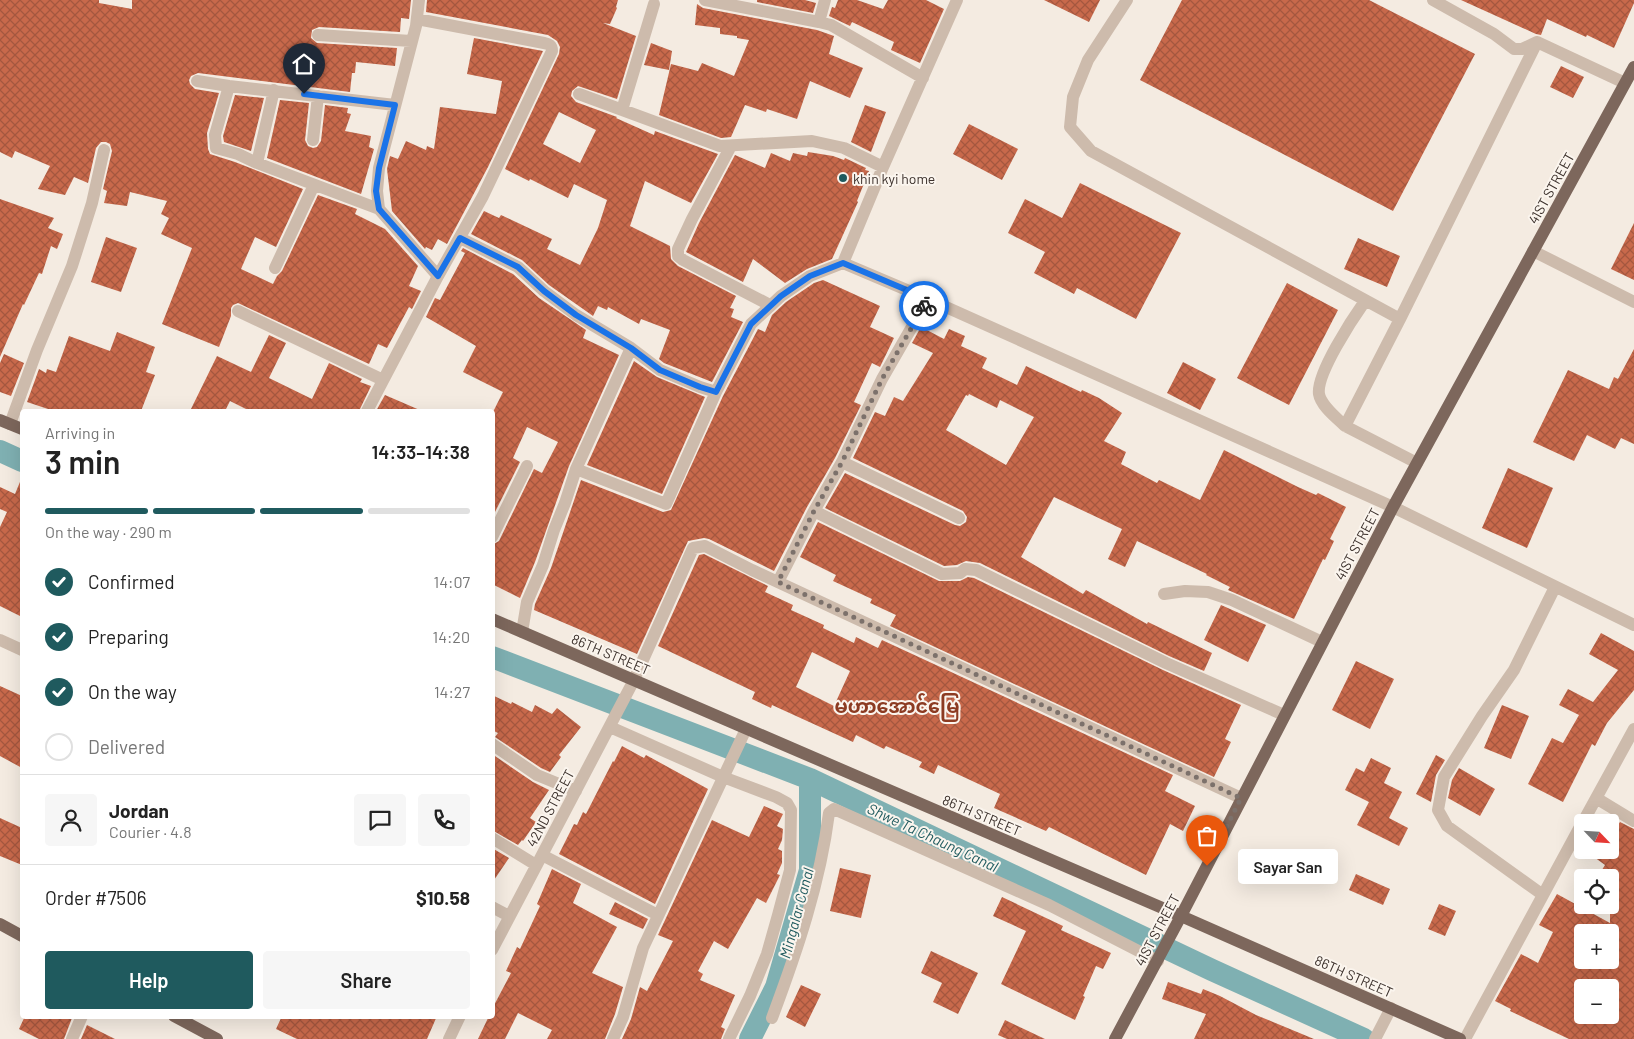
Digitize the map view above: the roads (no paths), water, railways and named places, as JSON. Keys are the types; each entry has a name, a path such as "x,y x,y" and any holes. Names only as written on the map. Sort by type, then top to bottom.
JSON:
{"main road":[{"name":"41ST STREET","path":"1115,1039 1179,920 1393,507 1634,67"},
{"path":"5,422 20,428"},
{"name":"86TH STREET","path":"495,620 1179,920 1391,1008 1460,1039"},
{"path":"0,924 20,935"},
{"path":"180,1019 217,1039"}],"street":[{"path":"379,209 376,191 379,168 417,19 419,0"},
{"path":"705,0 831,25 923,78"},
{"path":"819,22 826,0"},
{"path":"843,263 957,0"},
{"path":"1126,0 1088,60 1073,97 1070,127 1091,151 1400,319"},
{"path":"1433,0 1494,34 1514,49 1522,49 1537,42 1626,83"},
{"path":"622,110 654,4"},
{"path":"368,409 499,163 548,60 552,47 549,44 417,19"},
{"path":"318,35 411,41"},
{"path":"1346,426 1537,42"},
{"path":"197,81 395,105"},
{"path":"230,86 215,136 216,148 238,154 257,164 379,209 438,276"},
{"path":"257,164 274,90"},
{"path":"580,94 720,146 812,141 844,148 883,167"},
{"path":"313,140 318,96"},
{"path":"731,146 678,248 678,256 770,305"},
{"path":"5,422 72,266 92,203 104,150"},
{"path":"275,268 314,185"},
{"path":"460,238 518,267 544,291 576,315 631,348 660,370 716,392"},
{"path":"1533,251 1634,302"},
{"path":"576,469 666,504 716,392 751,324 770,305 810,276 843,263 928,299 1393,507 1634,625"},
{"path":"928,299 882,379 842,462 814,511 778,582 1241,798"},
{"path":"1365,301 1344,332 1322,376 1319,393 1324,404 1346,426 1417,463"},
{"path":"238,310 383,380"},
{"path":"522,632 527,602 544,565 554,530 576,469 631,348"},
{"path":"842,462 959,518"},
{"path":"495,531 527,466"},
{"path":"814,511 942,574 960,573 965,569 976,570 1166,663 1284,715"},
{"name":"42ND STREET","path":"495,944 634,680 694,548 705,546 778,582"},
{"path":"1544,895 1447,826 1438,810 1444,777 1482,716 1514,670 1555,587"},
{"path":"1164,594 1185,591 1208,592 1232,600 1322,642"},
{"path":"0,640 20,649"},
{"path":"611,724 763,791 787,804 791,810 790,870 769,946 750,996 729,1039"},
{"path":"613,1039 623,1017 643,948 746,729"},
{"path":"1588,814 1634,729"},
{"path":"495,746 537,775 576,791"},
{"path":"1596,798 1634,821"},
{"path":"772,1018 797,952 814,894 830,813 834,810 1049,905 1159,958"},
{"path":"495,839 658,915"},
{"path":"1464,1039 1574,840"},
{"path":"495,909 509,916"},
{"path":"1378,1034 1391,1008"},
{"path":"72,1039 81,1019"},
{"path":"449,1039 459,1019"}],"waterway":[{"name":"Shwe Ta Chaung Canal","path":"0,451 20,460"},
{"name":"Shwe Ta Chaung Canal","path":"495,658 810,779 1212,970 1364,1039"},
{"name":"Mingalar Canal","path":"750,1039 776,987 810,870 810,779"}],"place":[{"name":"khin kyi home","path":"843,178"},
{"name":"Sayar San","path":"1207,866"}],"district":[{"name":"မဟာအောင်မြေ","path":"897,705"}]}
